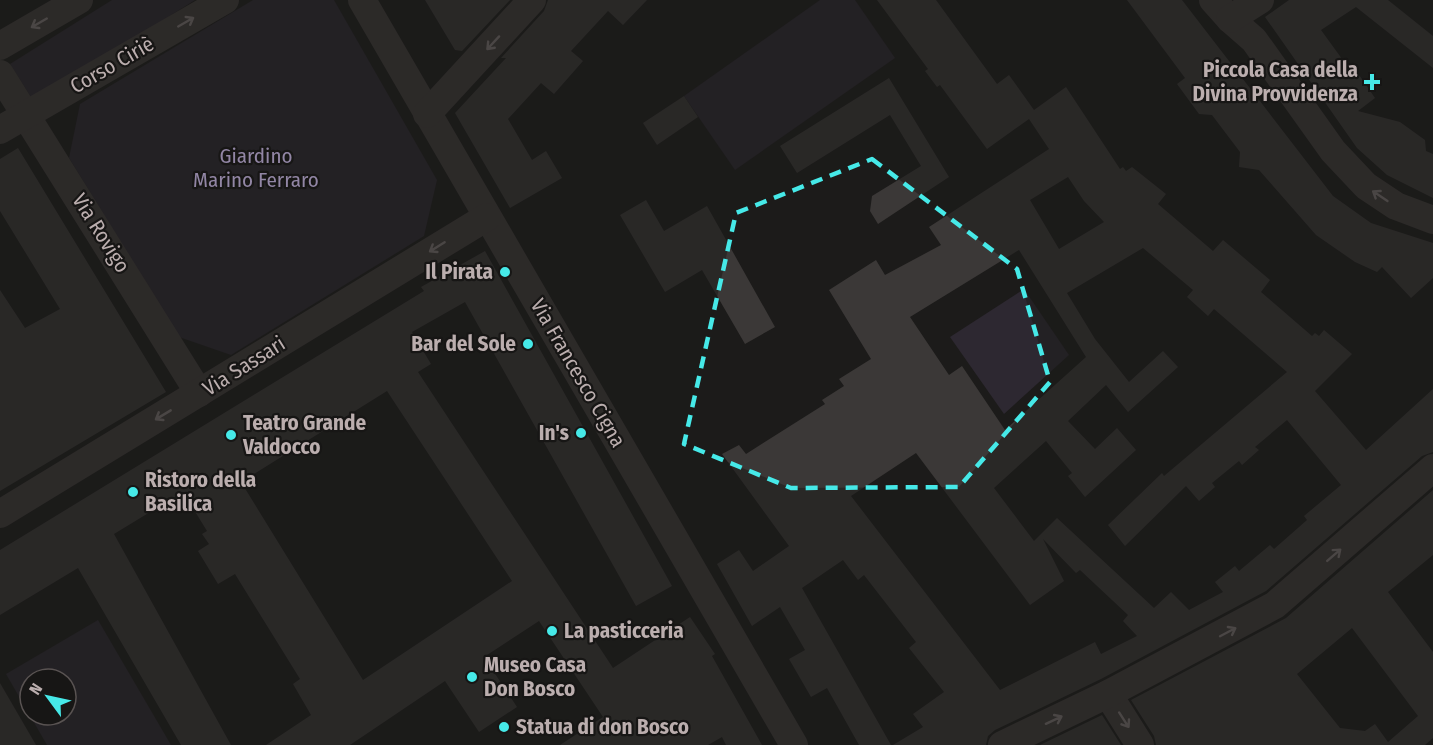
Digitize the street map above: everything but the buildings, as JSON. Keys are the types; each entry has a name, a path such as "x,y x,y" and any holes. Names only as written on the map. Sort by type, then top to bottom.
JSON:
{"street":[{"path":"0,46 79,0"},
{"name":"Corso Ciriè","path":"0,130 225,0"},
{"name":"Via Francesco Cigna","path":"362,0 794,745"},
{"path":"427,114 532,0"},
{"path":"1221,10 1260,0"},
{"path":"1221,10 1254,40 1326,142 1366,186 1396,206 1433,220"},
{"name":"Via Rovigo","path":"0,74 199,393"},
{"name":"Via Sassari","path":"0,514 487,217"},
{"path":"1002,745 1108,694 1275,605 1433,468"},
{"path":"1108,694 1140,745"}],"highlighted area":[{"path":"872,159 1017,269 1050,382 959,487 791,488 684,444 736,213"}],"green space":[{"path":"112,0 195,0 34,102 10,64"},
{"name":"Giardino Marino Ferraro","path":"253,0 334,0 437,180 424,236 231,355 179,337 69,158 80,104"},
{"path":"820,0 855,0 895,58 735,170 684,96"},
{"path":"1024,289 1069,355 1004,414 950,337"},
{"path":"98,620 171,745 47,745 37,727 78,727 78,667 18,667 18,695 6,674"}],"place":[{"name":"Piccola Casa della Divina Provvidenza","path":"1372,82"},
{"name":"Il Pirata","path":"505,272"},
{"name":"Bar del Sole","path":"528,344"},
{"name":"In's","path":"581,433"},
{"name":"Teatro Grande Valdocco","path":"231,435"},
{"name":"Ristoro della Basilica","path":"133,492"},
{"name":"La pasticceria","path":"552,631"},
{"name":"Museo Casa Don Bosco","path":"472,677"},
{"name":"Statua di don Bosco","path":"504,727"}]}
